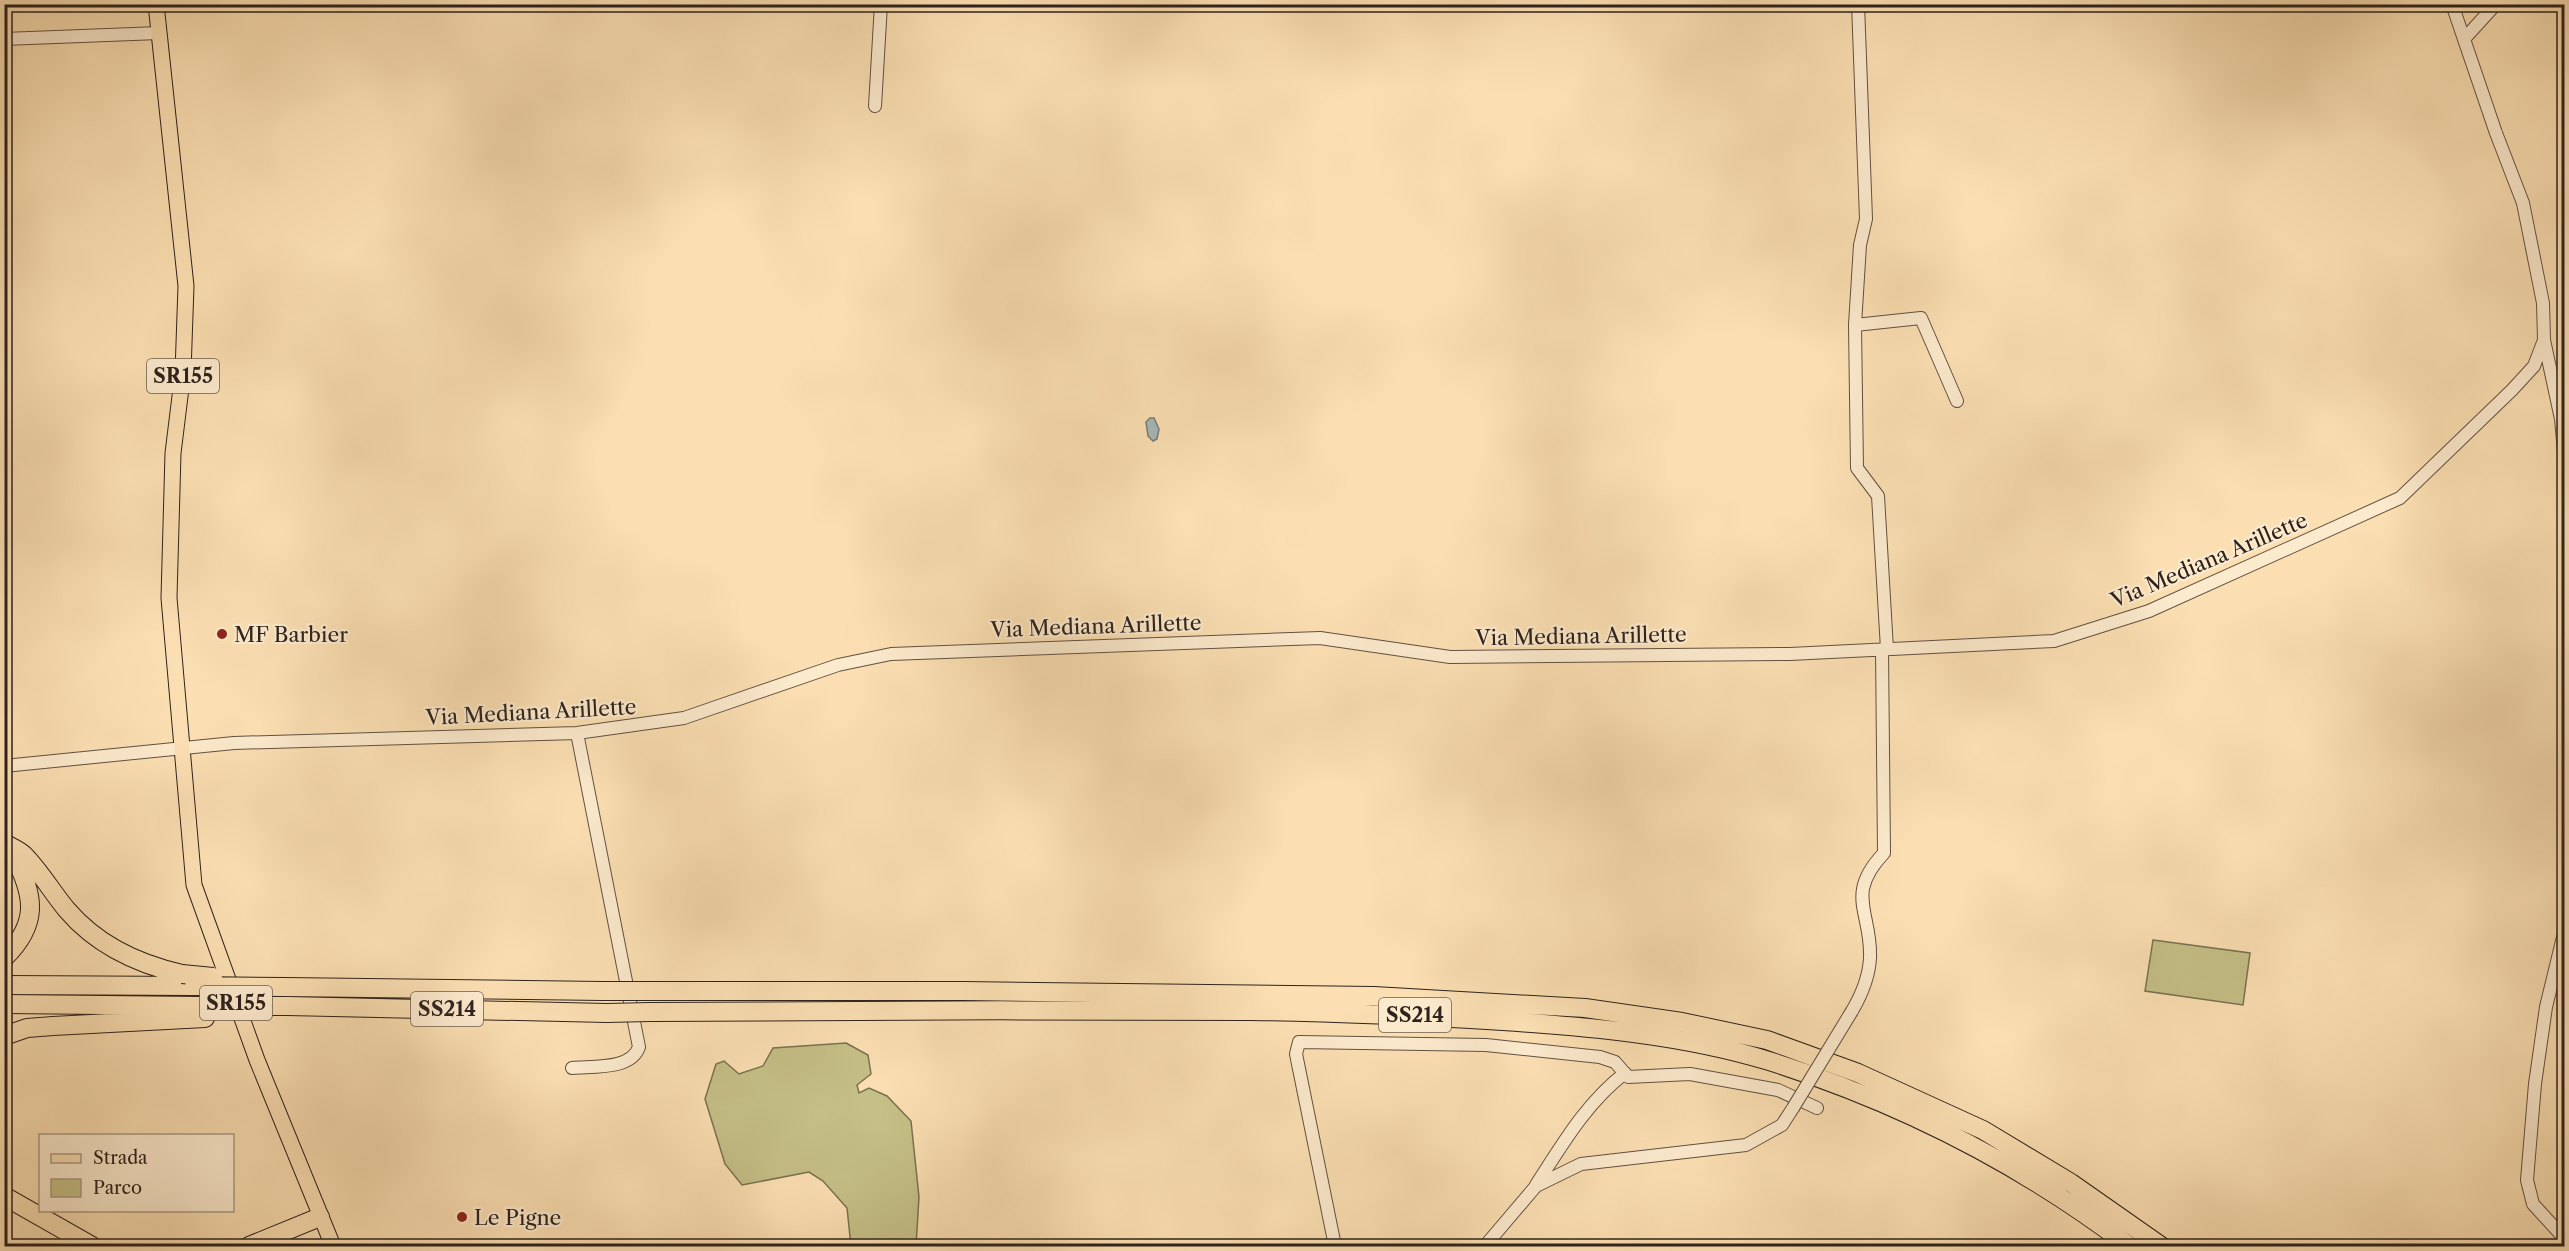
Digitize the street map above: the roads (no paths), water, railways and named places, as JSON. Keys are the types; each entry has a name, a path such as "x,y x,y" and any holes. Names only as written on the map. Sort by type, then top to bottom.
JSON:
{"highway":[{"path":"4,958 25,932 31,896 8,846"},
{"path":"8,846 23,853 68,911 98,939 128,957 188,980"},
{"name":"SS214","path":"4,985 188,980 284,987 1374,996 1585,1008 1682,1022 1767,1040 1838,1065 1983,1130 2072,1183 2161,1246"},
{"name":"SS214","path":"4,1004 203,1012 256,1006 287,1006 607,1012 977,1009 1376,1013 1589,1027 1658,1038 1766,1060 1860,1094 1931,1123 2051,1191 2129,1246"},
{"path":"4,1036 27,1028 203,1012"},
{"path":"4,1182 39,1207"},
{"path":"4,1196 87,1243"},
{"path":"47,1212 87,1243"},
{"path":"249,1246 320,1217"}],"main road":[{"name":"SR155","path":"156,4 186,286 183,372 173,453 169,517 169,598 194,885 201,910 257,1060 333,1246"}],"street":[{"path":"875,106 880,4"},
{"path":"1536,1186 1581,1164 1746,1145 1782,1125 1865,988 1870,957 1860,900 1865,880 1873,865 1884,853 1885,649 1878,496 1857,468 1855,325 1860,245 1866,219 1858,4"},
{"name":"Via Mediana Arillette","path":"4,766 234,743 577,733 684,718 838,665 891,654 1320,638 1450,657 1790,654 2054,641 2149,611 2400,498 2534,366 2544,340 2543,303 2523,203 2496,133 2452,4"},
{"path":"2465,38 2496,4"},
{"path":"4,39 159,33"},
{"path":"1855,325 1921,318 1957,401"},
{"path":"2544,340 2561,419 2565,451"},
{"path":"572,1068 626,1063 635,1057 639,1047 577,733"},
{"path":"2565,933 2546,1007 2535,1083 2528,1180 2533,1204 2565,1238"},
{"path":"1335,1246 1296,1054 1299,1042 1496,1046 1600,1058 1614,1062 1628,1077 1690,1074 1779,1090 1817,1108"},
{"path":"1485,1246 1536,1186 1572,1131 1605,1088 1625,1073"}],"place":[{"name":"MF Barbier","path":"222,634"},
{"name":"Le Pigne","path":"462,1217"}]}
